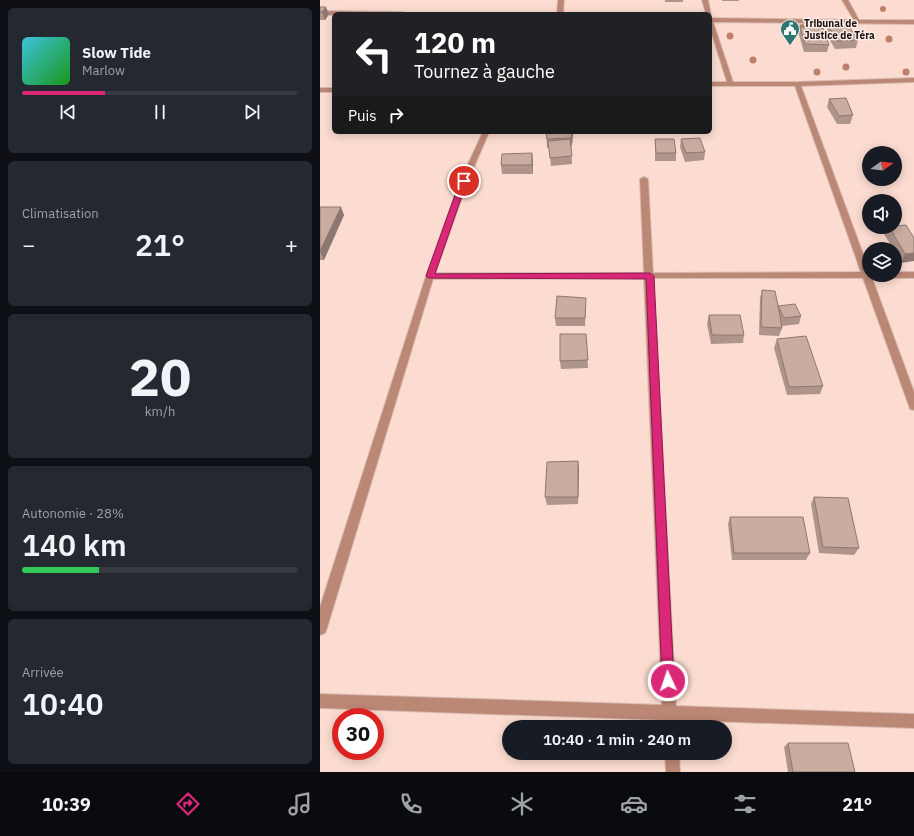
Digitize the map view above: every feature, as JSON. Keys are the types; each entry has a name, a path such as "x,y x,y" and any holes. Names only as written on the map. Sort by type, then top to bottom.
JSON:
{"street":[{"path":"560,12 561,0"},
{"path":"705,0 708,12"},
{"path":"845,0 858,22"},
{"path":"320,12 332,12"},
{"path":"712,20 914,22"},
{"path":"712,26 730,83"},
{"path":"712,84 796,84 914,80"},
{"path":"796,84 862,264"},
{"path":"320,90 332,90"},
{"path":"320,628 430,276 464,181 485,134"},
{"path":"644,179 650,276 670,720"},
{"path":"430,276 862,275"},
{"path":"902,275 914,275"},
{"path":"869,282 914,406"},
{"path":"320,701 914,721"},
{"path":"672,760 673,772"}],"building":[{"path":"320,7 326,7 322,12 320,12"},
{"path":"848,25 858,40 837,41 828,26"},
{"path":"800,27 823,28 829,45 805,44"},
{"path":"846,98 853,115 839,116 829,99"},
{"path":"546,134 572,134 571,138 547,139"},
{"path":"700,138 705,152 686,153 681,139"},
{"path":"570,139 572,156 550,158 548,141"},
{"path":"655,139 674,139 676,153 656,153"},
{"path":"532,153 532,165 501,165 502,154"},
{"path":"320,207 341,207 320,251"},
{"path":"902,225 906,225 914,238 914,253 905,254 902,249 902,242 898,242 893,234 902,234"},
{"path":"762,290 775,291 782,328 761,327"},
{"path":"557,296 586,298 585,318 555,318"},
{"path":"795,304 801,316 784,318 778,306"},
{"path":"709,315 740,315 744,335 712,335"},
{"path":"560,334 586,334 588,360 560,361"},
{"path":"806,336 823,386 789,387 777,339"},
{"path":"578,461 578,497 545,497 547,462"},
{"path":"814,497 848,498 859,548 823,547"},
{"path":"730,517 803,517 810,553 734,553"},
{"path":"788,743 848,743 855,772 793,772"}],"place":[{"name":"Tribunal de Justice de Téra","path":"790,46"}],"route":[{"path":"464,181 430,276 650,276 668,681"}]}
